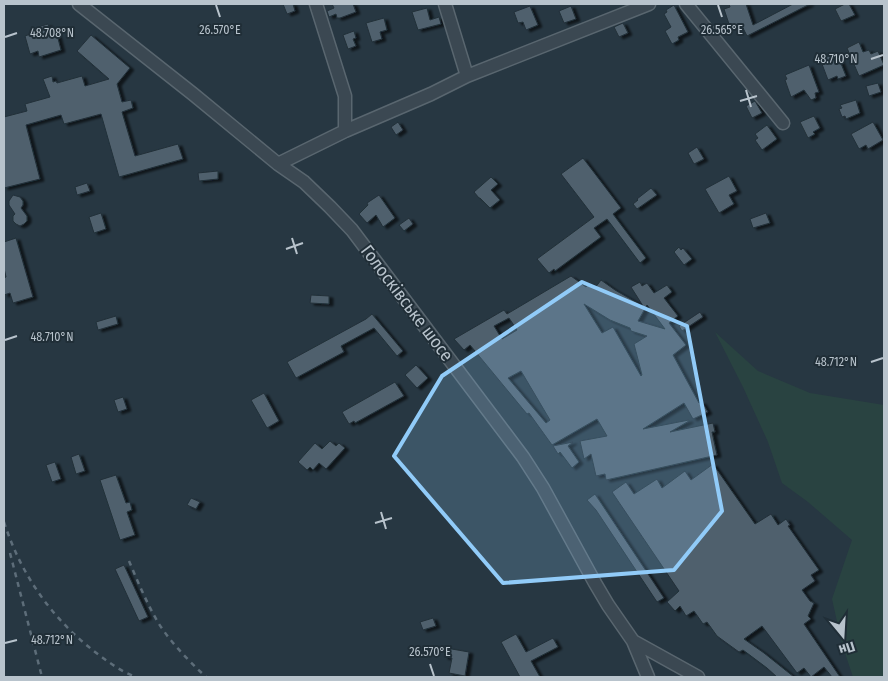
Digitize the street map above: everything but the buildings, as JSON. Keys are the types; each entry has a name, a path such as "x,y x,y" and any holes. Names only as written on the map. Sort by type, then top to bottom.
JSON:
{"street":[{"name":"Голосківське шосе","path":"78,4 193,94 278,164 304,182 352,230 523,457 595,583 633,641 648,677"},
{"path":"316,4 345,96 345,131"},
{"path":"445,4 467,76"},
{"path":"278,164 345,131 431,94 467,76 649,4"},
{"path":"686,4 783,123"},
{"path":"633,641 698,677"}],"highlighted area":[{"path":"582,282 687,326 722,511 674,570 503,583 394,456 442,376"}],"green space":[{"path":"715,332 758,371 810,393 884,405 884,677 853,677 842,644 832,599 852,540 808,502 782,483 768,442"}],"railway":[{"path":"4,522 20,562 42,598 55,614 70,630 103,658 136,677"},
{"path":"10,553 42,677"},
{"path":"129,561 159,624 181,652 206,677"}]}
